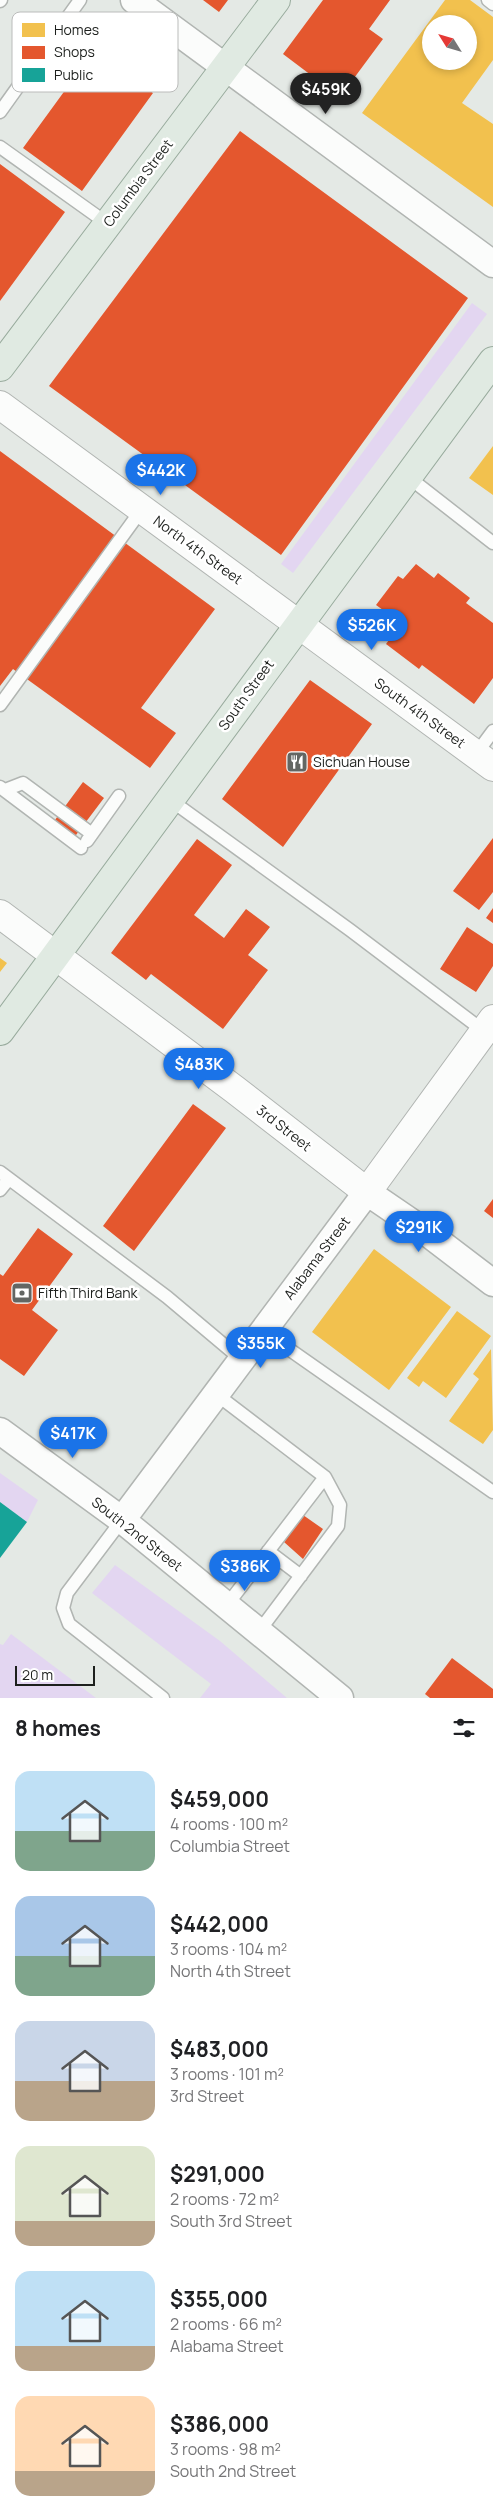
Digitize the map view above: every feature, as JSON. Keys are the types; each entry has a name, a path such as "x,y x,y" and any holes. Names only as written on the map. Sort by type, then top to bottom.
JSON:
{"main road":[{"name":"Columbia Street","path":"0,367 276,0"},
{"name":"South Street","path":"0,1031 493,361"}],"street":[{"path":"134,0 150,12"},
{"path":"178,32 493,264"},
{"name":"North 4th Street","path":"0,404 299,623"},
{"name":"South 4th Street","path":"299,623 485,760"},
{"name":"3rd Street","path":"0,914 234,1089 367,1192"},
{"name":"Alabama Street","path":"122,1520 490,1025"},
{"path":"367,1192 430,1235 493,1283"},
{"name":"South 2nd Street","path":"0,1431 122,1520 260,1630 340,1698"}],"lane":[{"path":"71,12 80,0"},
{"path":"488,0 493,4"},
{"path":"0,112 14,92"},
{"path":"0,147 108,224"},
{"path":"407,476 493,543"},
{"path":"0,705 142,509"},
{"path":"485,760 493,731"},
{"path":"3,788 23,783 92,834"},
{"path":"3,788 80,849 119,796"},
{"path":"169,799 350,930 490,1025"},
{"path":"0,1190 5,1176 167,1297 242,1360"},
{"path":"263,1331 493,1492"},
{"path":"216,1394 326,1477 340,1505 338,1526 260,1630"},
{"path":"227,1605 326,1477"},
{"path":"122,1520 67,1593 63,1608 69,1624 163,1698"},
{"path":"268,1552 301,1576"}],"shaded area":[{"path":"472,303 487,314 293,573 281,564"},
{"path":"0,1473 38,1500 27,1522 0,1502"},
{"path":"115,1565 220,1641 287,1698 200,1698 211,1684 92,1593"},
{"path":"11,1634 96,1698 0,1698 0,1644 3,1645"}],"building: Homes":[{"path":"445,0 470,0 493,17 493,60 462,103 493,124 493,207 362,113 422,31 422,70 478,70 478,15 434,15"},
{"path":"493,446 493,495 469,478"},
{"path":"0,958 7,963 0,972"},
{"path":"374,1249 451,1307 389,1390 312,1332"},
{"path":"457,1311 491,1336 446,1398 423,1381 419,1387 407,1378"},
{"path":"491,1349 493,1430 483,1444 449,1421 479,1379 473,1374"}],"building: Shops":[{"path":"203,0 228,0 219,12"},
{"path":"323,0 390,0 369,29 383,39 340,97 283,54"},
{"path":"64,92 153,93 82,191 23,148"},
{"path":"240,131 468,298 281,555 49,386"},
{"path":"0,164 65,212 0,301"},
{"path":"0,451 215,609 141,708 176,733 150,768 13,669 0,686"},
{"path":"416,564 434,578 438,573 470,598 466,603 493,623 493,678 474,704 422,665 419,669 386,644 389,640 370,626 383,610 376,605 398,576 403,579"},
{"name":"Sichuan House","path":"310,680 372,724 283,847 222,799"},
{"path":"83,782 104,798 73,839 52,824"},
{"path":"493,838 493,892 479,910 453,891"},
{"path":"197,839 232,865 194,915 224,938 246,909 270,927 248,955 268,970 223,1029 151,974 146,980 111,953"},
{"path":"493,908 493,923 486,918"},
{"path":"467,927 493,944 493,966 476,992 440,969"},
{"path":"193,1104 226,1128 134,1251 103,1226"},
{"path":"493,1199 493,1218 484,1211"},
{"name":"Fifth Third Bank","path":"38,1228 73,1254 32,1310 58,1330 24,1376 0,1359 0,1274 3,1276"},
{"path":"303,1515 323,1529 303,1559 284,1542"},
{"path":"452,1658 493,1689 493,1698 430,1698 425,1694"}],"building: Public":[{"path":"0,1502 27,1522 0,1558"}],"place":[{"name":"Sichuan House","path":"297,762"},
{"name":"Fifth Third Bank","path":"22,1293"}]}
